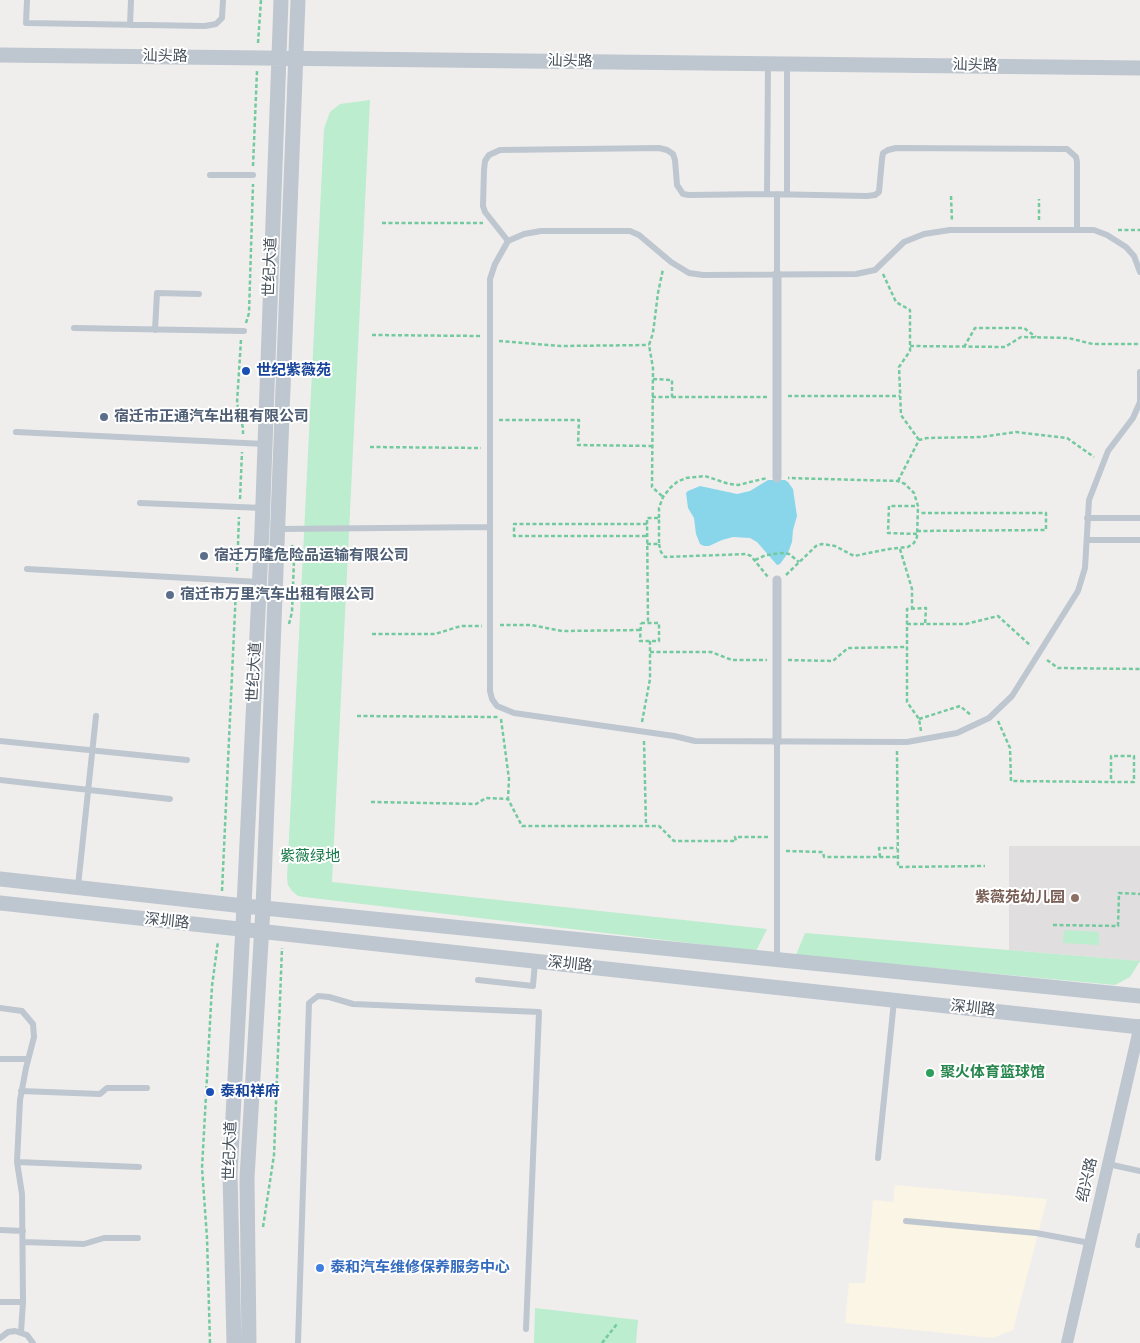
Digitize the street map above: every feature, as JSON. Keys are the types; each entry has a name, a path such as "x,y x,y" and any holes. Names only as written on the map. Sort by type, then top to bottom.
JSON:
{"street":[{"name":"世纪大道","path":"234,1343 230,1174 265,444 281,0"},
{"name":"世纪大道","path":"249,1343 247,1178 263,908 298,0"},
{"name":"汕头路","path":"0,55 257,63"},
{"name":"汕头路","path":"0,66 295,63 768,69 1140,68"},
{"name":"汕头路","path":"787,69 1140,78"},
{"path":"777,274 777,478"},
{"path":"777,742 778,580"},
{"name":"深圳路","path":"0,879 221,904 1140,996"},
{"name":"深圳路","path":"0,903 1140,1026"},
{"name":"绍兴路","path":"1067,1343 1140,1026"}],"lane":[{"path":"26,0 26,22 205,26 216,24 222,18 223,0"},
{"path":"130,25 131,0"},
{"path":"767,194 768,69"},
{"path":"787,69 787,194"},
{"path":"508,241 483,206 484,170 488,155 500,150 660,148 673,154 677,185 683,194 690,195 875,195 879,192 883,153 896,148 1067,149 1076,157 1077,162 1077,230"},
{"path":"210,175 253,176"},
{"path":"776,194 777,274"},
{"path":"1140,272 1134,256 1118,241 1094,230 952,230 924,234 914,236 904,242 875,270 856,274 703,275 690,273 665,257 639,235 630,231 542,231 524,234 508,241 495,264 490,279 490,690 492,699 497,706 514,713 695,741 896,742 922,740 957,733 979,722 994,713 1012,696 1078,591 1085,568 1089,500 1108,451 1134,418 1140,402 1140,372"},
{"path":"155,330 157,293 199,294"},
{"path":"74,328 244,331"},
{"path":"16,432 280,445"},
{"path":"140,502 262,508"},
{"path":"1087,518 1140,518"},
{"path":"277,529 490,527"},
{"path":"1087,540 1140,540"},
{"path":"28,569 259,582"},
{"path":"78,888 96,716"},
{"path":"0,741 187,760"},
{"path":"776,959 777,742"},
{"path":"0,780 170,799"},
{"path":"478,980 533,986 535,962"},
{"path":"298,1343 309,1003 318,996 353,1004 539,1012 526,1329"},
{"path":"878,1158 894,1000"},
{"path":"0,1008 22,1011 33,1024 34,1037 21,1091 17,1162 22,1194 23,1231 24,1302 21,1332"},
{"path":"0,1059 28,1059"},
{"path":"21,1091 100,1094 107,1088 147,1088"},
{"path":"17,1162 139,1167"},
{"path":"1108,1164 1140,1171"},
{"path":"906,1221 1036,1233 1090,1243"},
{"path":"0,1230 23,1231"},
{"path":"1138,1245 1140,1236"},
{"path":"23,1242 84,1244 104,1238 138,1238"},
{"path":"0,1302 24,1302"},
{"path":"0,1338 8,1332 21,1332 27,1335 33,1343"}],"path":[{"path":"221,904 243,428 238,403 241,341 249,313 257,63 261,0"},
{"path":"952,196 952,230"},
{"path":"1039,199 1039,230"},
{"path":"382,223 495,224"},
{"path":"663,497 652,487 653,368 649,345 653,334 665,257"},
{"path":"879,266 896,302 910,310 910,351 899,367 901,415 919,440"},
{"path":"964,347 975,328 1024,328 1036,337"},
{"path":"372,335 490,339 561,346 649,345"},
{"path":"910,346 1005,347 1021,337 1068,338 1093,344 1140,344"},
{"path":"652,397 672,397 672,380 653,379"},
{"path":"490,420 579,420 578,445 652,446"},
{"path":"898,481 919,440 927,438 980,437 1016,432 1067,438 1102,465"},
{"path":"370,447 490,448"},
{"path":"697,476 705,476 728,484 738,485 766,478 898,481 914,492 918,506 917,532 914,543 908,547 889,548 854,556 835,546 822,544 816,546 784,578 778,580 770,579 752,556 746,554 665,557 661,552 658,508 663,497 677,482 697,476"},
{"path":"918,506 889,506 888,533 1046,530 1046,513 918,514"},
{"path":"648,623 647,518 659,518"},
{"path":"647,524 514,524 514,536 647,536"},
{"path":"647,544 659,544"},
{"path":"900,548 912,589 912,609"},
{"path":"755,560 777,553 789,554 800,562"},
{"path":"922,740 919,719 907,702 907,609 926,608 926,624"},
{"path":"907,624 966,624 998,616 1039,654 1058,668 1140,669"},
{"path":"641,623 648,623 659,623 659,641 640,641 641,623"},
{"path":"372,634 435,634 461,626 531,625 562,631 641,630"},
{"path":"646,826 642,732 650,679 650,641"},
{"path":"919,719 960,706 979,722"},
{"path":"994,713 1010,748 1011,781 1111,782 1134,782 1134,756 1111,756 1111,782"},
{"path":"357,716 501,717 509,779 508,799 522,826 659,826 674,842 736,841 735,837 777,837"},
{"path":"896,742 898,867 985,866"},
{"path":"371,802 476,804 486,798 508,799"},
{"path":"880,857 879,848 897,848"},
{"path":"777,851 823,852 824,857 897,857"},
{"path":"1053,925 1118,926 1119,893 1140,894"},
{"path":"210,1343 202,1168 212,986 220,928"},
{"path":"602,1343 617,1324"}],"shaded area":[{"name":"紫薇苑幼儿园","path":"1009,846 1140,846 1140,961 1009,950"},
{"path":"895,1185 1047,1199 1013,1330 993,1338 845,1323 849,1283 865,1283 873,1200 893,1202"}],"green space":[{"name":"紫薇绿地","path":"370,100 332,882 767,929 756,951 304,897 298,896 288,885 324,129 330,112 340,104"},
{"path":"1064,930 1099,932 1099,945 1063,943"},
{"path":"805,933 1140,961 1130,977 1115,985 796,955"},
{"path":"535,1308 638,1320 636,1343 534,1343"}],"water":[{"path":"768,480 785,480 788,482 793,489 797,516 792,542 788,553 780,564 777,565 757,542 750,538 733,537 709,546 700,544 696,534 694,518 688,508 686,493 688,491 700,486 737,494 750,491"}],"place":[{"name":"世纪紫薇苑","path":"246,371"},
{"name":"宿迁市正通汽车出租有限公司","path":"104,417"},
{"name":"宿迁万隆危险品运输有限公司","path":"204,556"},
{"name":"宿迁市万里汽车出租有限公司","path":"170,595"},
{"name":"紫薇苑幼儿园","path":"1075,898"},
{"name":"聚火体育篮球馆","path":"930,1073"},
{"name":"泰和祥府","path":"210,1092"},
{"name":"泰和汽车维修保养服务中心","path":"320,1268"}]}
